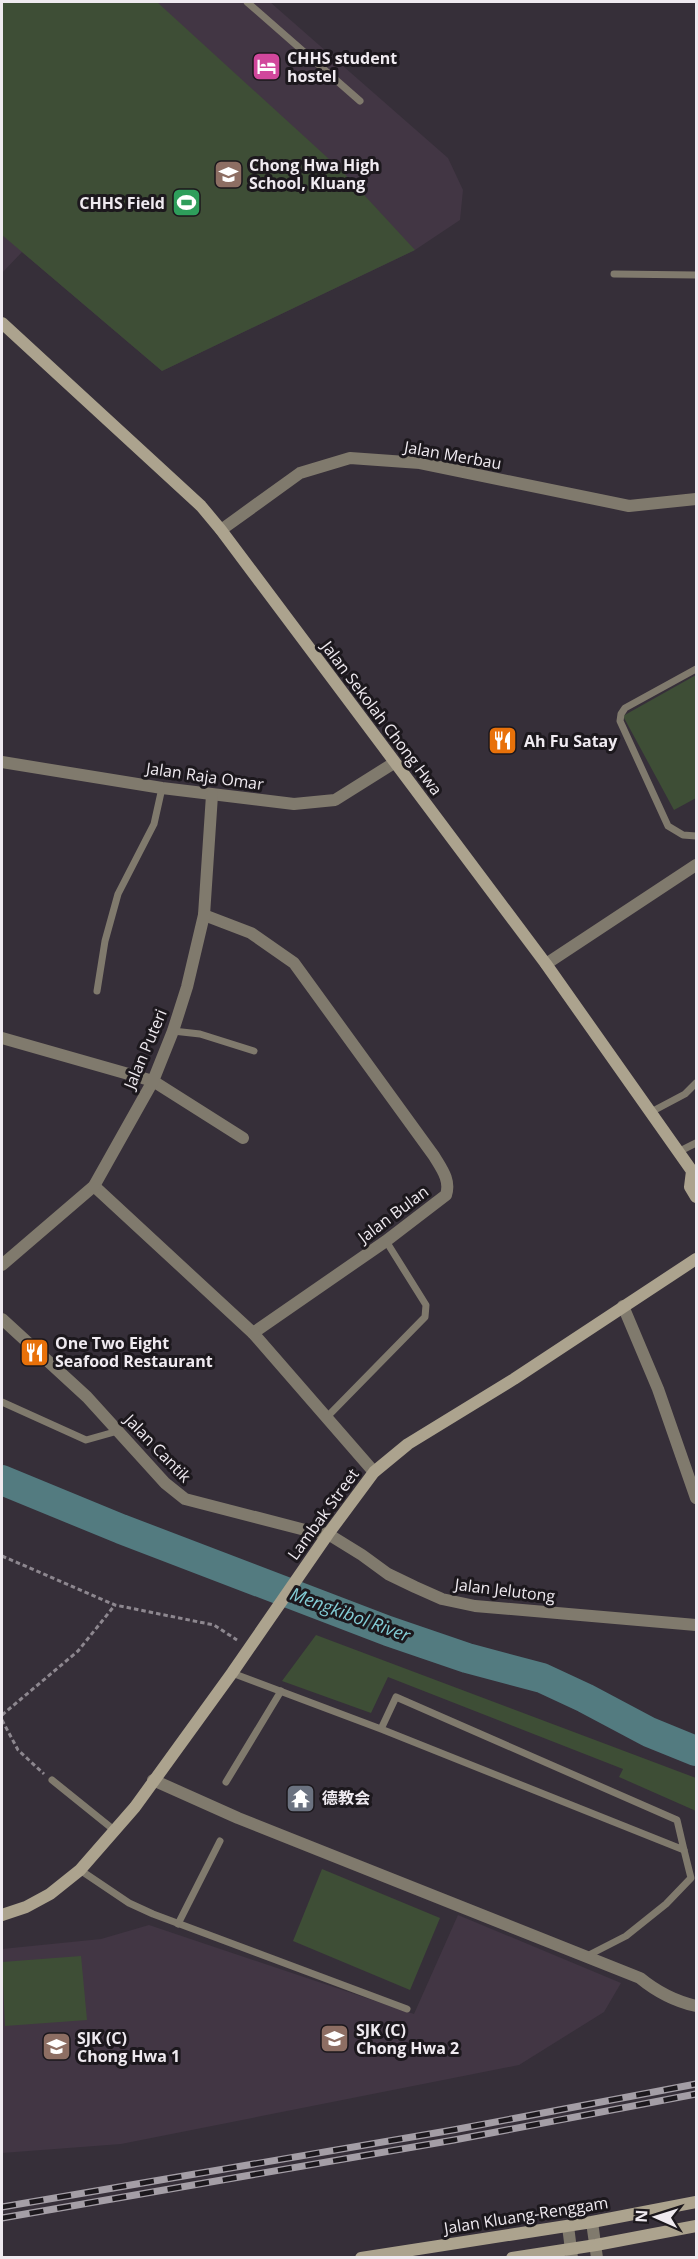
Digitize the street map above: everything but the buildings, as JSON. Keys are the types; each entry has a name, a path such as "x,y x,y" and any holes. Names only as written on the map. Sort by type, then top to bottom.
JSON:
{"street":[{"name":"Jalan Sekolah Chong Hwa","path":"2,323 201,506 221,530 546,964 694,1172 690,1186 696,1197"},
{"name":"Jalan Merbau","path":"221,530 300,474 350,458 420,463 628,506 696,499"},
{"name":"Jalan Raja Omar","path":"2,762 162,788 294,804 335,800 394,763"},
{"name":"Jalan Puteri","path":"2,1265 94,1186 153,1081 173,1031 187,987 204,915 212,795"},
{"path":"546,964 696,864"},
{"name":"Jalan Bulan","path":"204,915 251,933 294,963 434,1156 446,1177 448,1189 446,1194 386,1242 254,1333"},
{"path":"2,1038 153,1081 243,1138"},
{"path":"94,1186 254,1333 375,1472"},
{"name":"Lambak Street","path":"2,1915 26,1907 50,1894 80,1870 135,1807 232,1673 314,1553 375,1472 408,1444 514,1379 696,1259"},
{"path":"623,1306 658,1389 696,1498"},
{"name":"Jalan Cantik","path":"2,1319 87,1397 165,1483 185,1499 328,1534"},
{"name":"Jalan Jelutong","path":"328,1534 362,1555 388,1575 442,1599 475,1606 696,1625"},
{"path":"153,1780 238,1818 640,1978 675,2001 696,2006"},
{"name":"Jalan Kluang-Renggam","path":"361,2258 592,2222 696,2202"},
{"path":"592,2222 596,2251"},
{"path":"568,2226 571,2253"},
{"path":"512,2258 596,2251 696,2226"}],"lane":[{"path":"247,2 360,101"},
{"path":"614,274 696,274"},
{"path":"696,669 625,708 620,721 668,826 683,835 696,836"},
{"path":"97,991 105,941 118,894 154,824 162,788"},
{"path":"173,1031 200,1034 254,1052"},
{"path":"651,1112 685,1094 696,1083"},
{"path":"678,1152 696,1143"},
{"path":"326,1418 425,1317 426,1305 386,1242"},
{"path":"2,1402 86,1440 118,1431"},
{"path":"232,1673 381,1729 684,1850"},
{"path":"226,1782 281,1691"},
{"path":"381,1729 396,1697 676,1820 691,1878 666,1904 626,1936 585,1957"},
{"path":"52,1780 114,1830"},
{"path":"178,1924 220,1841"},
{"path":"80,1870 129,1903 178,1924 407,2009"}],"path":[{"path":"2,1556 115,1605 214,1625 249,1647"},
{"path":"2,1715 78,1651 115,1605"},
{"path":"2,1720 18,1750 52,1780"}],"shaded area":[{"name":"CHHS Field","path":"2,2 270,2 448,158 463,190 460,220 415,250 162,371 22,252 2,273"},
{"name":"SJK (C) Chong Hwa 2","path":"458,1915 621,1983 604,2012 519,2065 121,2144 2,2153 2,1949 101,1939 149,1925 414,2014"}],"green space":[{"name":"CHHS Field","path":"2,2 157,2 341,170 415,250 162,371 2,235"},
{"path":"696,675 696,798 674,810 623,716"},
{"path":"316,1635 696,1778 696,1811 619,1777 623,1769 388,1677 371,1713 282,1681"},
{"path":"322,1869 440,1918 410,1990 293,1941"},
{"path":"81,1956 87,2020 5,2026 2,1962"}],"waterway":[{"name":"Mengkibol River","path":"2,1480 121,1529 388,1631 467,1658 542,1678 649,1732 696,1751"}],"railway":[{"path":"2,2207 453,2130 696,2084"},
{"path":"2,2218 454,2140 696,2094"}],"place":[{"name":"CHHS student hostel","path":"266,67"},
{"name":"Chong Hwa High School, Kluang","path":"228,174"},
{"name":"CHHS Field","path":"186,203"},
{"name":"Ah Fu Satay","path":"503,741"},
{"name":"One Two Eight Seafood Restaurant","path":"34,1352"},
{"name":"德教会","path":"301,1798"},
{"name":"SJK (C) Chong Hwa 2","path":"335,2039"},
{"name":"SJK (C) Chong Hwa 1","path":"56,2047"}]}
